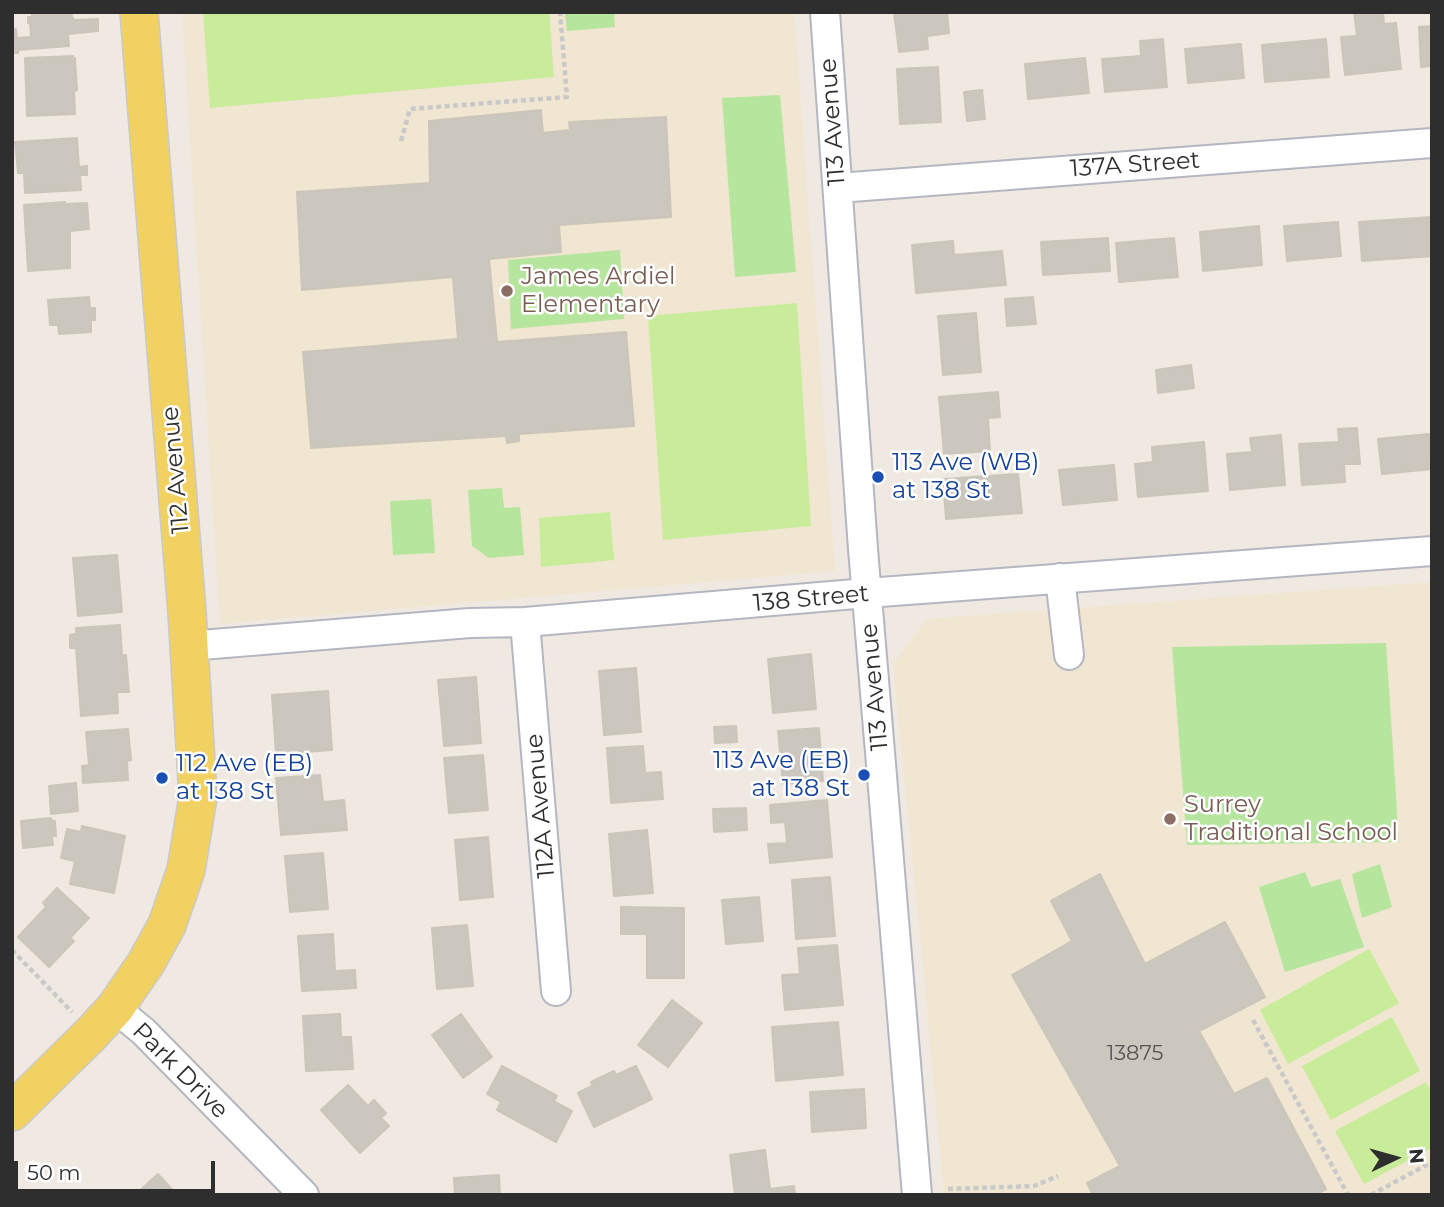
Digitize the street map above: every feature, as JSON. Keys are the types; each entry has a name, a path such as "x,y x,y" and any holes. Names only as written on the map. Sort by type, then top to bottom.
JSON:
{"main road":[{"name":"112 Avenue","path":"12,1112 104,1021 146,963 167,925 186,870 198,797 189,646 139,12"}],"street":[{"name":"113 Avenue","path":"825,12 867,593 917,1195"},
{"name":"137A Street","path":"838,188 1432,143"},
{"name":"138 Street","path":"189,646 1432,551"},
{"path":"1060,578 1069,655"},
{"name":"112A Avenue","path":"525,622 556,991"},
{"name":"Park Drive","path":"104,1021 144,1032 304,1195"}],"path":[{"path":"401,141 410,110 567,97 559,12"},
{"path":"12,950 104,1021"},
{"path":"1253,1020 1348,1195"},
{"path":"1371,1195 1432,1162"},
{"path":"948,1189 1034,1186 1058,1176"}],"shaded area":[{"name":"James Ardiel Elementary","path":"182,12 794,12 835,571 220,624"},
{"name":"Surrey Traditional School","path":"1432,582 1432,1195 944,1195 893,664 927,619"}],"green space":[{"path":"203,12 549,12 554,77 210,108"},
{"path":"565,12 614,12 615,27 567,31"},
{"path":"780,95 796,272 735,277 722,98"},
{"path":"620,250 624,319 511,329 508,260"},
{"path":"797,303 811,526 663,540 648,316"},
{"path":"502,488 504,508 520,507 524,555 489,558 472,546 468,490"},
{"path":"431,499 435,553 393,555 390,501"},
{"path":"610,512 614,560 541,567 539,518"},
{"path":"1386,643 1399,842 1187,845 1172,647"},
{"path":"1380,864 1392,907 1362,918 1352,874"},
{"path":"1305,872 1311,887 1340,879 1364,947 1285,972 1259,887"},
{"path":"1369,949 1399,1003 1288,1064 1260,1010"},
{"path":"1392,1017 1420,1071 1331,1120 1302,1066"},
{"path":"1426,1082 1432,1093 1432,1148 1364,1184 1335,1131"}],"building":[{"path":"32,12 71,12 74,20 98,19 98,31 68,34 69,46 18,50 18,53 12,53 12,29 16,29 17,38 31,37 28,17 32,17"},
{"path":"894,12 947,12 949,33 927,36 928,49 899,52"},
{"path":"1354,12 1383,12 1384,24 1396,23 1401,69 1345,75 1341,37 1357,36"},
{"path":"1432,26 1432,66 1421,67 1419,27"},
{"path":"1163,39 1167,87 1105,92 1102,59 1141,56 1140,41"},
{"path":"1326,39 1329,77 1265,82 1262,45"},
{"path":"1241,44 1244,78 1188,83 1185,49"},
{"path":"73,56 77,90 74,91 75,114 27,116 25,58"},
{"path":"1085,58 1089,93 1028,99 1025,64"},
{"path":"938,67 941,122 900,124 897,69"},
{"path":"982,90 985,119 967,121 964,92"},
{"path":"541,110 543,133 570,130 569,122 666,117 671,217 559,225 561,252 489,259 497,342 626,332 634,426 519,434 519,441 507,443 506,436 311,448 303,352 458,339 453,277 302,290 297,192 430,183 429,121"},
{"path":"77,138 79,167 87,166 87,175 80,175 81,190 25,193 24,173 18,173 15,142"},
{"path":"87,203 89,229 70,231 70,268 28,271 24,205"},
{"path":"1432,217 1432,256 1362,261 1359,222"},
{"path":"1338,222 1341,256 1287,261 1284,226"},
{"path":"1259,226 1262,265 1203,271 1200,232"},
{"path":"1108,238 1110,271 1043,275 1041,242"},
{"path":"1174,238 1178,277 1119,282 1116,243"},
{"path":"953,241 954,255 1002,251 1006,285 916,293 912,245"},
{"path":"89,297 90,308 95,308 91,332 59,334 58,325 50,325 48,300"},
{"path":"1033,297 1036,324 1007,326 1005,299"},
{"path":"976,313 981,372 943,375 938,316"},
{"path":"1191,365 1194,388 1158,393 1156,370"},
{"path":"998,392 1000,417 988,418 990,451 944,454 939,397"},
{"path":"1357,428 1360,464 1344,464 1345,482 1302,485 1299,444 1339,442 1338,429"},
{"path":"1429,434 1432,469 1382,474 1378,439"},
{"path":"1281,435 1285,485 1230,490 1227,454 1252,452 1250,438"},
{"path":"1204,442 1208,491 1138,497 1135,464 1153,462 1152,447"},
{"path":"1114,465 1117,500 1063,505 1059,470"},
{"path":"1018,474 1022,513 946,519 943,479"},
{"path":"117,555 122,612 78,616 73,558"},
{"path":"120,625 129,692 117,692 118,713 81,716 76,648 70,648 70,635 76,634 76,628"},
{"path":"811,654 816,709 773,713 768,659"},
{"path":"636,668 641,732 604,735 599,671"},
{"path":"476,677 481,743 444,746 438,680"},
{"path":"328,691 332,750 276,754 272,695"},
{"path":"736,726 737,742 715,743 714,727"},
{"path":"819,728 823,781 783,784 778,731"},
{"path":"128,729 131,760 127,761 128,780 83,783 82,766 89,765 86,732"},
{"path":"643,746 645,773 661,772 663,799 611,803 607,748"},
{"path":"483,755 488,810 449,813 444,758"},
{"path":"320,775 323,802 344,800 347,830 281,835 276,778"},
{"path":"76,783 78,811 51,814 49,786"},
{"path":"827,800 832,857 770,863 768,844 787,843 785,822 771,823 770,805"},
{"path":"746,808 747,830 714,832 713,809"},
{"path":"51,818 55,821 56,836 52,836 53,845 23,848 21,821"},
{"path":"82,826 125,836 114,893 70,884 75,861 61,858 67,829 81,832"},
{"path":"647,830 653,893 614,896 609,834"},
{"path":"488,837 493,897 460,900 455,840"},
{"path":"323,853 328,909 290,912 285,856"},
{"path":"1100,874 1145,964 1225,922 1265,997 1199,1031 1234,1094 1267,1078 1326,1189 1315,1195 1093,1195 1087,1183 1120,1166 1012,975 1072,941 1051,901"},
{"path":"830,877 835,936 796,939 792,880"},
{"path":"57,888 89,918 70,938 74,941 49,967 18,937 46,907 43,903"},
{"path":"759,897 763,941 726,944 722,900"},
{"path":"621,907 684,908 684,978 647,978 647,934 621,934"},
{"path":"467,925 473,986 437,989 432,928"},
{"path":"333,934 335,971 355,970 356,988 302,991 298,936"},
{"path":"837,945 843,1005 785,1010 782,975 800,974 798,948"},
{"path":"672,1000 702,1023 668,1067 638,1045"},
{"path":"340,1014 341,1037 351,1037 353,1069 306,1071 303,1016"},
{"path":"461,1014 492,1057 463,1078 432,1035"},
{"path":"838,1022 843,1075 776,1081 772,1027"},
{"path":"502,1066 557,1096 554,1101 572,1111 556,1142 497,1110 501,1102 487,1094"},
{"path":"636,1066 652,1099 594,1127 578,1093 592,1086 591,1082 614,1071 616,1075"},
{"path":"348,1085 368,1106 374,1100 386,1113 381,1118 389,1126 360,1153 321,1110"},
{"path":"864,1089 866,1128 812,1132 810,1092"},
{"path":"765,1150 770,1189 794,1186 795,1195 735,1195 730,1155"},
{"path":"158,1174 177,1195 135,1195"},
{"path":"499,1175 500,1195 455,1195 454,1178"}],"place":[{"name":"James Ardiel Elementary","path":"507,291"},
{"name":"113 Ave (WB) at 138 St","path":"878,477"},
{"name":"113 Ave (EB) at 138 St","path":"864,775"},
{"name":"112 Ave (EB) at 138 St","path":"162,778"},
{"name":"Surrey Traditional School","path":"1170,819"}]}
